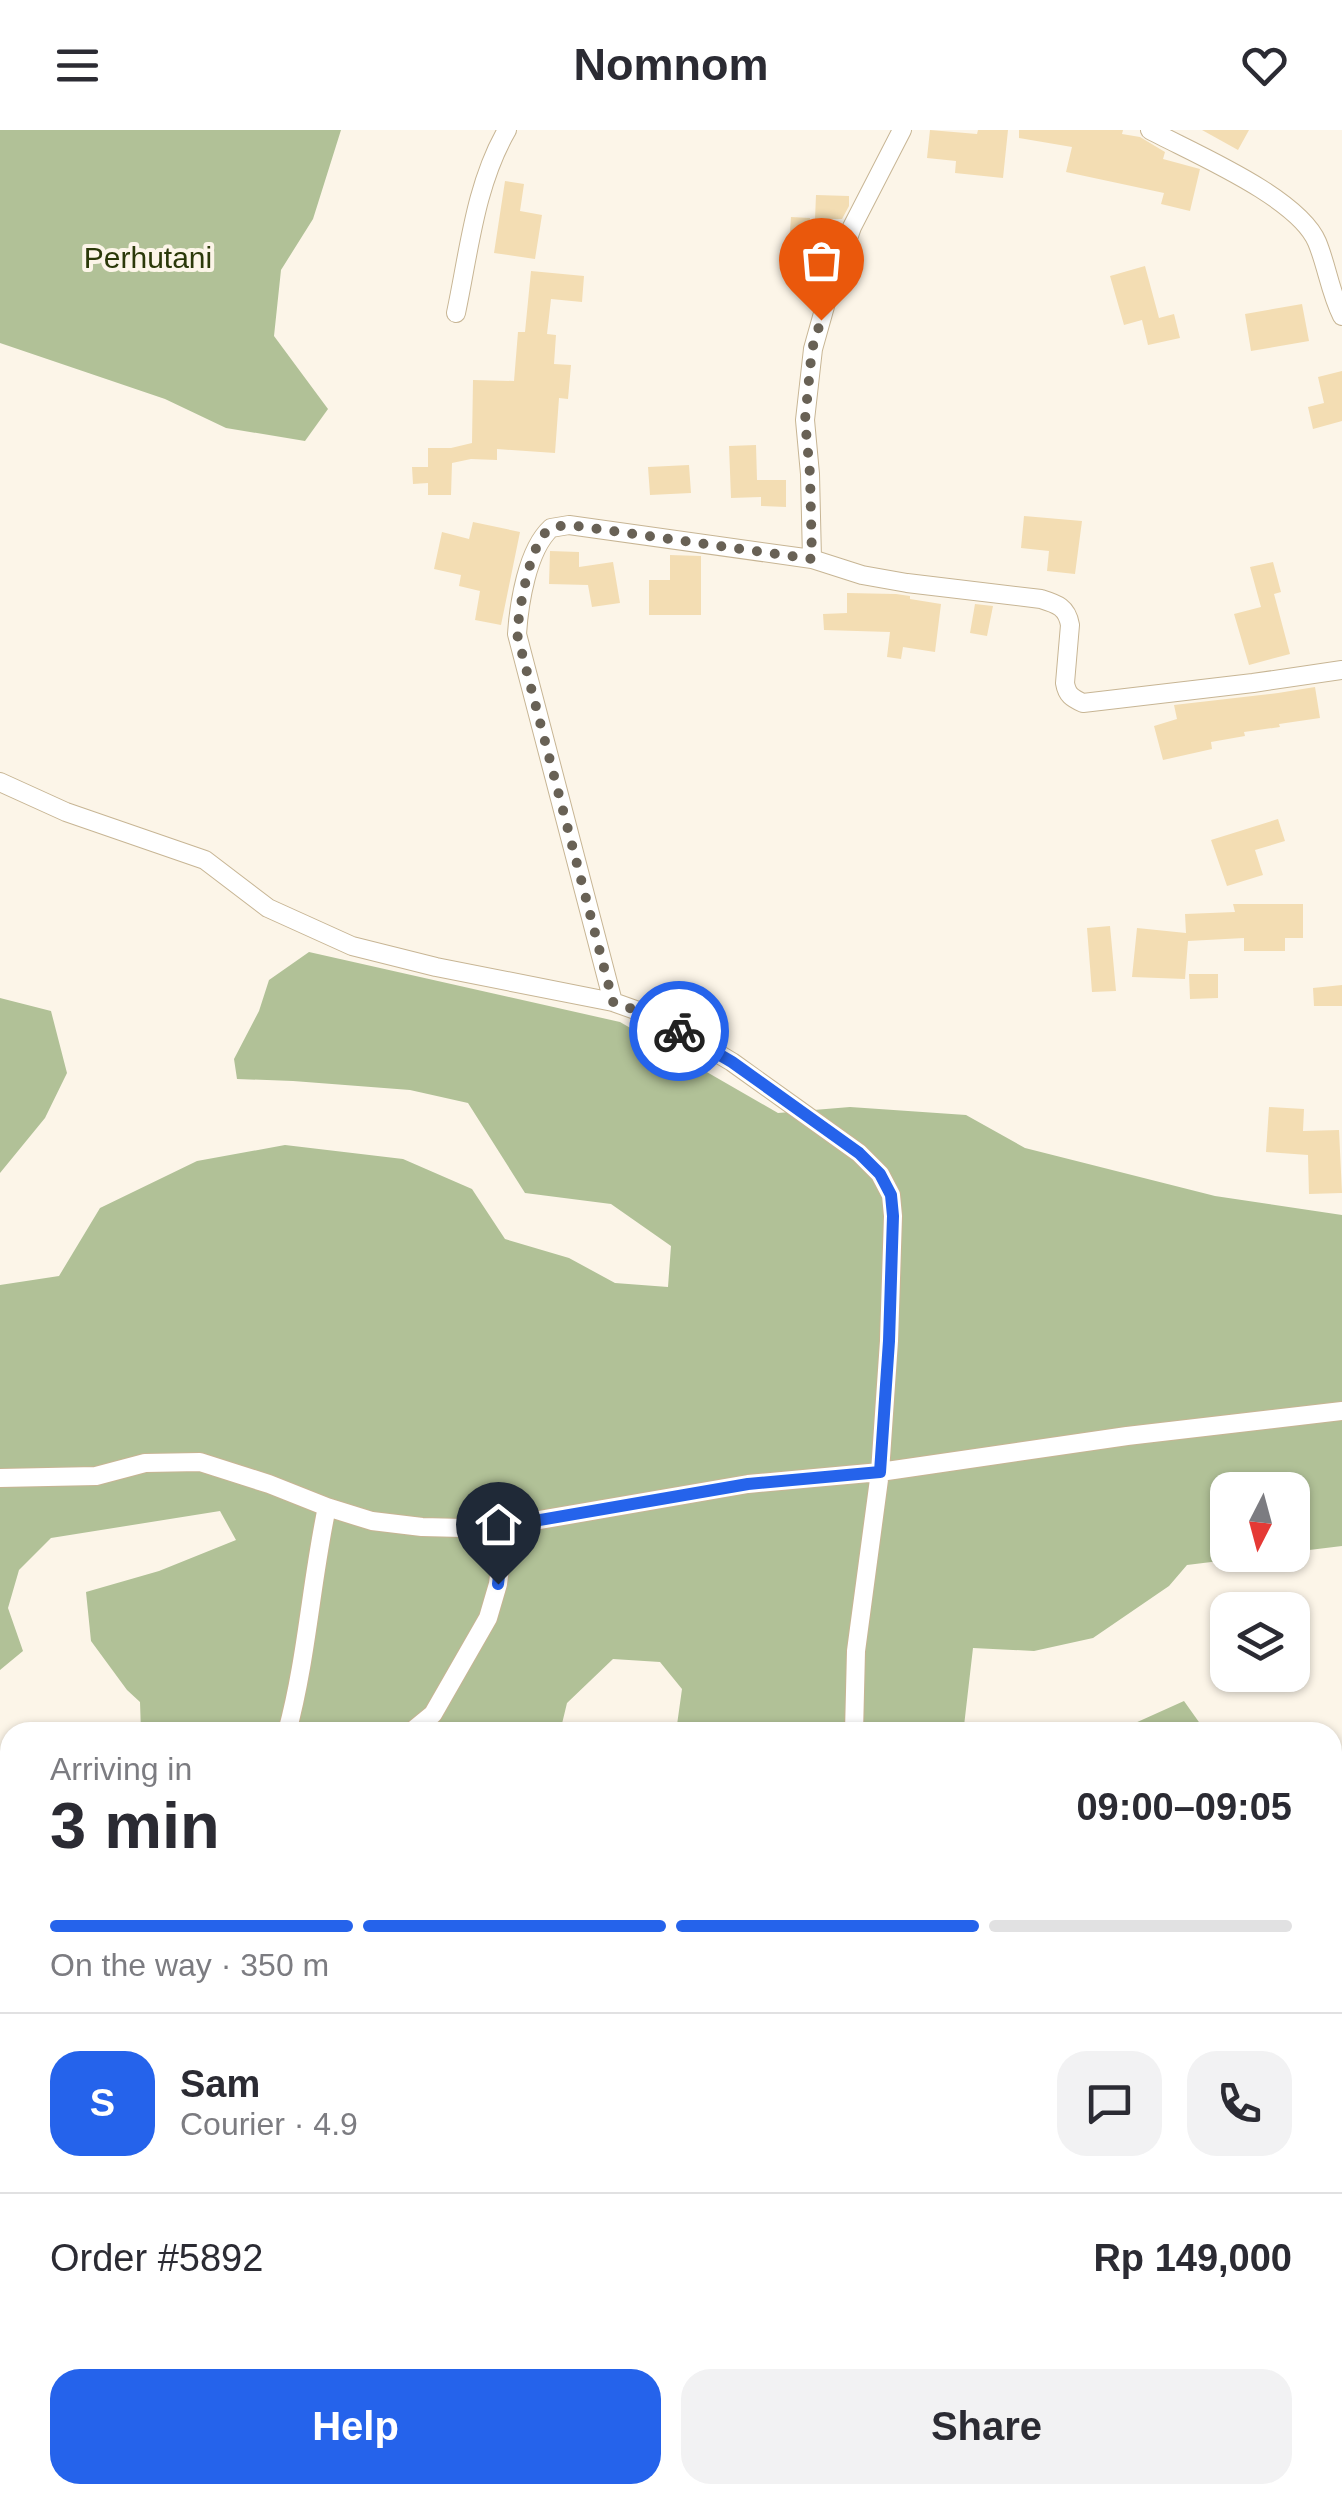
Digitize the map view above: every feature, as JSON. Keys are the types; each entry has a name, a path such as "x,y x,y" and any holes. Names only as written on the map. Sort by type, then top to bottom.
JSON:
{"street":[{"path":"456,313 488,170 507,130"},
{"path":"812,559 805,420 812,349 852,227 902,130"},
{"path":"1150,130 1233,171 1305,222 1316,241 1342,316"},
{"path":"613,1002 517,634 519,606 539,542 550,528 570,525 812,559 907,584 1058,604 1070,625 1066,692 1083,703 1342,670"},
{"path":"0,782 66,812 205,860 268,908 352,946 613,1002 641,1012 732,1062 859,1153 880,1174 891,1195 893,1216 889,1341 880,1472 856,1651 854,1722"},
{"path":"0,1478 96,1476 145,1463 200,1462 372,1521 422,1527 505,1526 748,1484 880,1472 1342,1410"},
{"path":"289,1722 298,1690 327,1507"},
{"path":"424,1722 433,1714 488,1618 498,1584 505,1526"}],"green space":[{"name":"Perhutani","path":"0,130 341,130 313,219 281,270 274,336 328,409 305,441 226,428 165,399 0,343"},
{"path":"309,952 620,1022 778,1113 850,1107 966,1115 1025,1148 1215,1196 1342,1215 1342,1546 1310,1550 1310,1472 1210,1472 1210,1562 1187,1565 1169,1586 1093,1638 1034,1651 973,1648 964,1722 677,1722 682,1689 660,1662 613,1659 567,1703 562,1722 141,1722 140,1702 91,1641 86,1592 159,1571 236,1540 220,1511 51,1538 19,1570 8,1608 23,1651 0,1670 0,1285 59,1276 100,1208 197,1161 285,1145 403,1159 472,1189 505,1239 569,1258 615,1283 668,1287 671,1246 611,1204 525,1193 468,1103 410,1090 237,1079 234,1059 259,1011 269,980"},
{"path":"0,998 51,1011 67,1073 45,1118 0,1173"},
{"path":"1184,1701 1199,1722 1137,1722"}],"building":[{"path":"930,130 977,134 978,130 1008,130 1003,178 955,173 956,161 927,158"},
{"path":"1019,130 1123,130 1122,134 1140,137 1165,152 1163,159 1200,169 1190,211 1161,204 1164,193 1066,172 1072,147 1019,138"},
{"path":"1202,130 1249,130 1238,150"},
{"path":"505,181 524,184 520,211 542,215 535,259 494,253"},
{"path":"816,195 849,196 842,219 815,219"},
{"path":"791,217 810,218 808,245 789,244"},
{"path":"1145,266 1159,318 1174,314 1180,338 1148,345 1142,320 1124,325 1110,276"},
{"path":"531,271 584,276 582,302 551,299 547,334 556,335 554,364 571,365 568,399 559,398 555,453 497,449 497,460 452,463 451,495 428,495 428,483 413,484 412,467 428,467 428,448 472,443 473,380 514,381 518,332 525,332"},
{"path":"1302,304 1309,341 1251,351 1245,314"},
{"path":"1342,371 1342,421 1313,429 1308,407 1324,403 1318,377"},
{"path":"756,445 757,480 786,480 786,507 761,506 761,497 731,498 729,446"},
{"path":"689,465 691,493 650,495 648,467"},
{"path":"1024,516 1082,521 1075,574 1047,571 1049,551 1021,548"},
{"path":"473,522 520,532 501,625 475,620 480,591 459,586 461,575 434,569 442,532 469,539"},
{"path":"550,551 579,552 579,567 613,562 620,603 592,607 588,585 549,584"},
{"path":"670,555 701,556 701,615 649,615 649,580 670,580"},
{"path":"1273,562 1281,592 1274,594 1290,654 1249,665 1234,614 1261,607 1250,567"},
{"path":"847,593 896,594 941,604 935,652 903,647 901,659 887,657 890,632 824,630 823,614 847,613"},
{"path":"975,604 993,606 987,636 970,633"},
{"path":"1315,687 1320,718 1244,732 1245,736 1211,742 1212,749 1163,760 1154,726 1177,719 1174,705"},
{"path":"1278,819 1285,841 1255,850 1263,875 1227,886 1211,840"},
{"path":"1233,904 1303,904 1303,938 1285,938 1285,951 1244,951 1244,938 1188,941 1185,979 1132,977 1137,928 1186,933 1185,914 1235,912"},
{"path":"1110,926 1116,991 1092,992 1087,928"},
{"path":"1189,974 1218,974 1218,998 1190,999"},
{"path":"1342,985 1342,1006 1314,1006 1313,988"},
{"path":"1269,1107 1304,1109 1303,1131 1339,1130 1342,1193 1309,1194 1308,1155 1266,1152"}],"way so far":[{"path":"679,1031 613,1002 517,634 519,606 539,542 550,528 558,526 812,559 805,420 812,349 821,320"}],"route":[{"path":"498,1584 505,1526 748,1484 880,1472 889,1341 891,1195 880,1174 859,1153 732,1062 679,1031"}]}
